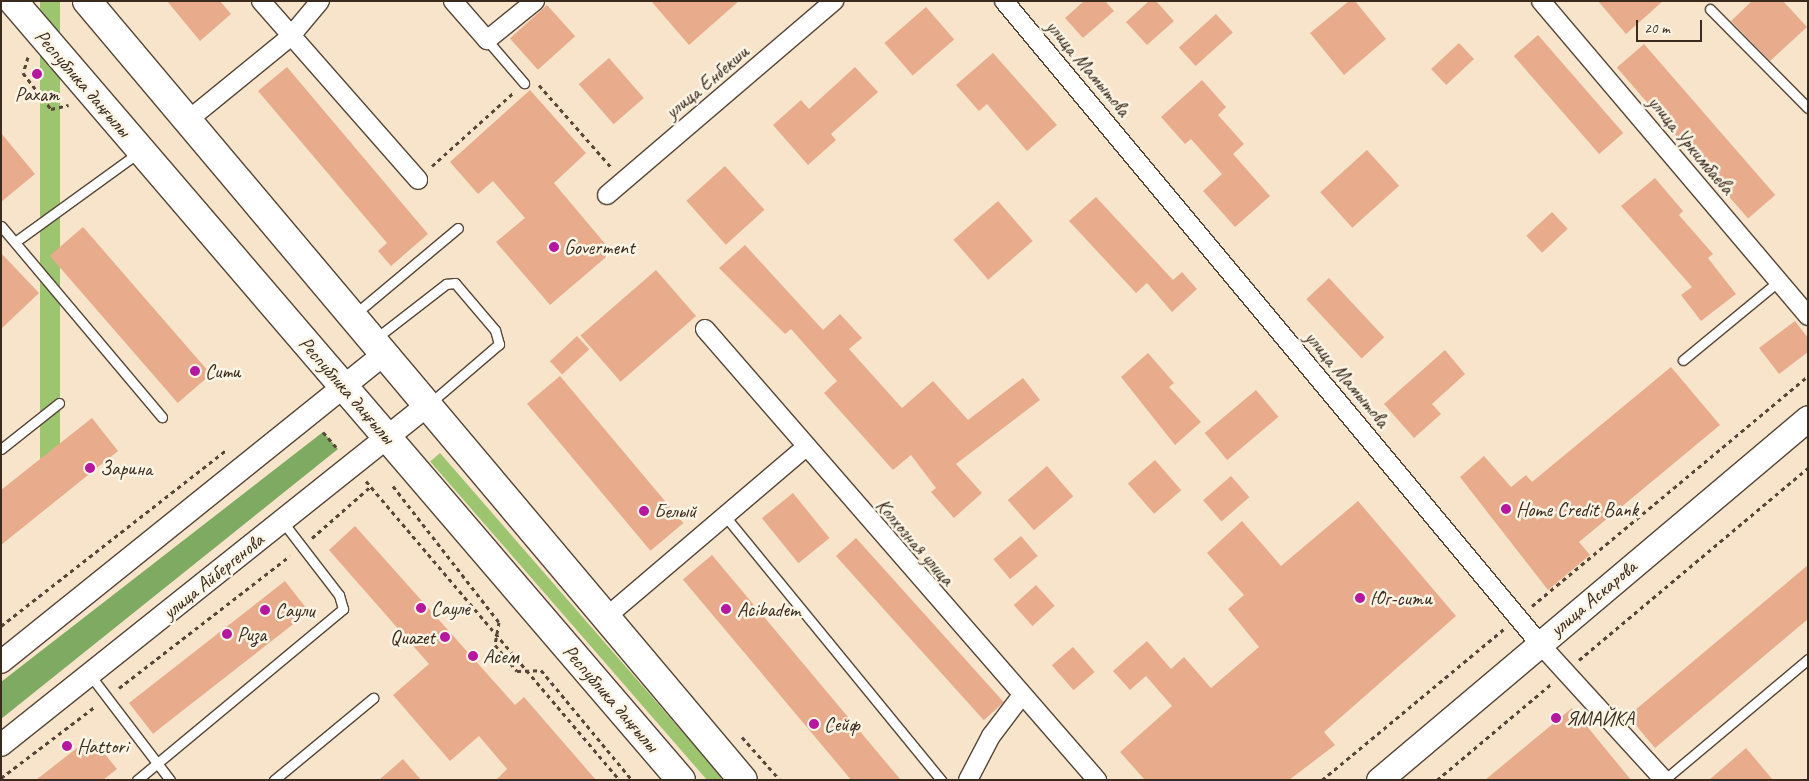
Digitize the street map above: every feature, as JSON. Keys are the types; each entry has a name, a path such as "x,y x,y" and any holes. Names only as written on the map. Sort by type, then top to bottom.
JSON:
{"main road":[{"name":"Республика даңғылы","path":"13,1 681,780"},
{"path":"87,1 377,349 743,780"},
{"name":"улица Аскарова","path":"1379,780 1539,643 1808,418"}],"street":[{"path":"261,1 290,37 418,180"},
{"path":"187,121 290,37 320,1"},
{"path":"452,1 487,40 535,1"},
{"name":"улица Енбекши","path":"606,194 834,1"},
{"name":"улица Мамытова","path":"1004,1 1539,643 1664,780"},
{"name":"улица Уркимбаева","path":"1541,1 1808,316"},
{"name":"Колхозная улица","path":"705,329 805,448 1097,780"},
{"path":"1,662 344,386 377,349"},
{"name":"улица Айбергенова","path":"1,744 426,407"},
{"path":"606,618 805,448"},
{"path":"968,780 991,736 1022,695"}],"lane":[{"path":"1710,9 1808,108"},
{"path":"487,40 524,83"},
{"path":"15,242 141,151"},
{"path":"1,226 162,417"},
{"path":"351,317 458,228"},
{"path":"1683,360 1778,281"},
{"path":"377,349 446,284 454,283 495,330 499,344 426,407"},
{"path":"1,449 59,403"},
{"path":"725,516 941,780"},
{"path":"137,780 343,609 339,596 282,521"},
{"path":"1664,780 1808,658"},
{"path":"89,674 170,780"},
{"path":"274,780 373,698"}],"path":[{"path":"24,47 30,54 23,73 51,109 68,104 74,111"},
{"path":"418,180 524,83 539,84 623,180"},
{"path":"1322,780 1808,376"},
{"path":"323,432 338,449"},
{"path":"1,626 231,446"},
{"path":"1437,780 1808,468"},
{"path":"364,479 620,780"},
{"path":"388,479 499,622 495,645 517,671 540,670 632,780"},
{"path":"1,778 302,547 370,487"}],"green space":[{"path":"40,1 60,1 60,462 40,462"},
{"path":"323,432 338,449 1,719 1,682"},
{"path":"440,453 722,778 719,780 707,780 430,462"}],"building":[{"path":"167,1 220,1 231,14 200,41"},
{"path":"651,1 739,1 689,45"},
{"path":"1084,1 1105,1 1114,11 1083,38 1065,18"},
{"path":"1149,1 1156,1 1174,21 1147,45 1126,22"},
{"path":"1349,1 1355,1 1386,39 1344,75 1310,33"},
{"path":"1598,1 1663,1 1626,34"},
{"path":"1752,1 1783,1 1807,27 1770,61 1731,21"},
{"path":"547,5 575,36 538,70 510,38"},
{"path":"926,7 954,39 913,76 884,43"},
{"path":"1216,14 1233,33 1196,66 1179,47"},
{"path":"1538,35 1623,133 1599,154 1514,56"},
{"path":"1459,43 1474,59 1446,85 1431,69"},
{"path":"1644,44 1775,195 1748,219 1617,68"},
{"path":"993,53 1057,125 1027,151 987,104 979,111 956,85"},
{"path":"609,58 644,98 614,124 579,84"},
{"path":"287,67 428,234 391,266 378,251 387,243 258,91"},
{"path":"855,67 878,92 831,134 836,140 808,165 773,125 801,100 809,109"},
{"path":"1202,80 1226,107 1218,115 1244,144 1233,154 1270,196 1235,227 1203,191 1222,174 1191,139 1185,144 1161,117"},
{"path":"530,90 586,153 554,183 612,252 550,305 496,242 525,218 493,181 478,194 450,162"},
{"path":"1,133 35,174 1,202"},
{"path":"1367,150 1399,186 1352,228 1320,192"},
{"path":"725,166 764,210 726,245 686,201"},
{"path":"1655,178 1683,211 1679,215 1713,254 1708,258 1736,294 1701,321 1681,295 1692,287 1621,206"},
{"path":"1096,197 1173,280 1182,272 1197,289 1172,312 1147,283 1136,293 1069,221"},
{"path":"998,201 1033,241 988,280 953,240"},
{"path":"1552,212 1568,229 1542,253 1526,236"},
{"path":"83,227 211,374 178,403 50,256"},
{"path":"745,245 823,330 840,314 862,338 849,349 902,408 933,381 968,420 1023,378 1040,400 956,464 982,493 954,518 931,492 936,488 911,455 893,470 824,393 837,381 791,329 785,334 719,268"},
{"path":"1,253 39,293 1,329"},
{"path":"656,270 696,316 621,382 581,336"},
{"path":"1329,278 1384,337 1362,358 1306,299"},
{"path":"1795,321 1808,338 1808,352 1779,374 1759,348"},
{"path":"577,336 589,349 562,374 550,361"},
{"path":"1445,350 1465,374 1432,404 1441,414 1414,438 1384,404"},
{"path":"1148,353 1174,383 1169,387 1201,422 1175,445 1121,377"},
{"path":"1671,367 1720,425 1579,542 1590,555 1548,590 1460,477 1484,456 1511,487 1526,475 1532,482"},
{"path":"560,376 683,523 650,551 527,404"},
{"path":"1256,390 1278,417 1227,460 1205,433"},
{"path":"92,418 118,451 1,545 1,490"},
{"path":"1155,460 1181,490 1154,514 1128,484"},
{"path":"1047,466 1073,496 1034,530 1008,500"},
{"path":"1231,476 1249,497 1221,521 1203,500"},
{"path":"793,493 830,538 798,563 762,518"},
{"path":"1358,501 1456,616 1324,732 1335,745 1289,780 1145,780 1120,752 1172,706 1146,676 1130,690 1113,671 1147,641 1171,669 1184,657 1211,688 1259,647 1228,609 1244,595 1207,553 1242,521 1281,566"},
{"path":"355,526 515,705 524,697 596,780 496,780 507,769 479,736 450,761 393,695 429,664 329,550"},
{"path":"1021,536 1038,556 1010,579 993,559"},
{"path":"856,538 1004,702 984,720 836,556"},
{"path":"712,555 901,780 851,780 683,579"},
{"path":"1808,565 1808,619 1655,748 1628,716"},
{"path":"285,581 309,612 153,734 129,703"},
{"path":"1036,585 1055,606 1032,626 1014,605"},
{"path":"1073,647 1095,672 1074,690 1052,665"},
{"path":"1572,708 1631,780 1485,780"},
{"path":"91,737 117,769 103,780 36,780"},
{"path":"1746,748 1773,780 1709,780"},
{"path":"403,759 421,780 379,780"}],"place":[{"name":"Рахат","path":"37,74"},
{"name":"Goverment","path":"554,247"},
{"name":"Сити","path":"195,371"},
{"name":"Зарина","path":"90,468"},
{"name":"Home Credit Bank","path":"1506,509"},
{"name":"Белый","path":"644,511"},
{"name":"Юг-сити","path":"1360,598"},
{"name":"Сауле","path":"421,608"},
{"name":"Acibadem","path":"726,609"},
{"name":"Саули","path":"265,610"},
{"name":"Риза","path":"227,634"},
{"name":"Quazet","path":"445,637"},
{"name":"Асем","path":"473,656"},
{"name":"ЯМАЙКА","path":"1556,718"},
{"name":"Сейф","path":"814,724"},
{"name":"Hattori","path":"67,746"}]}
